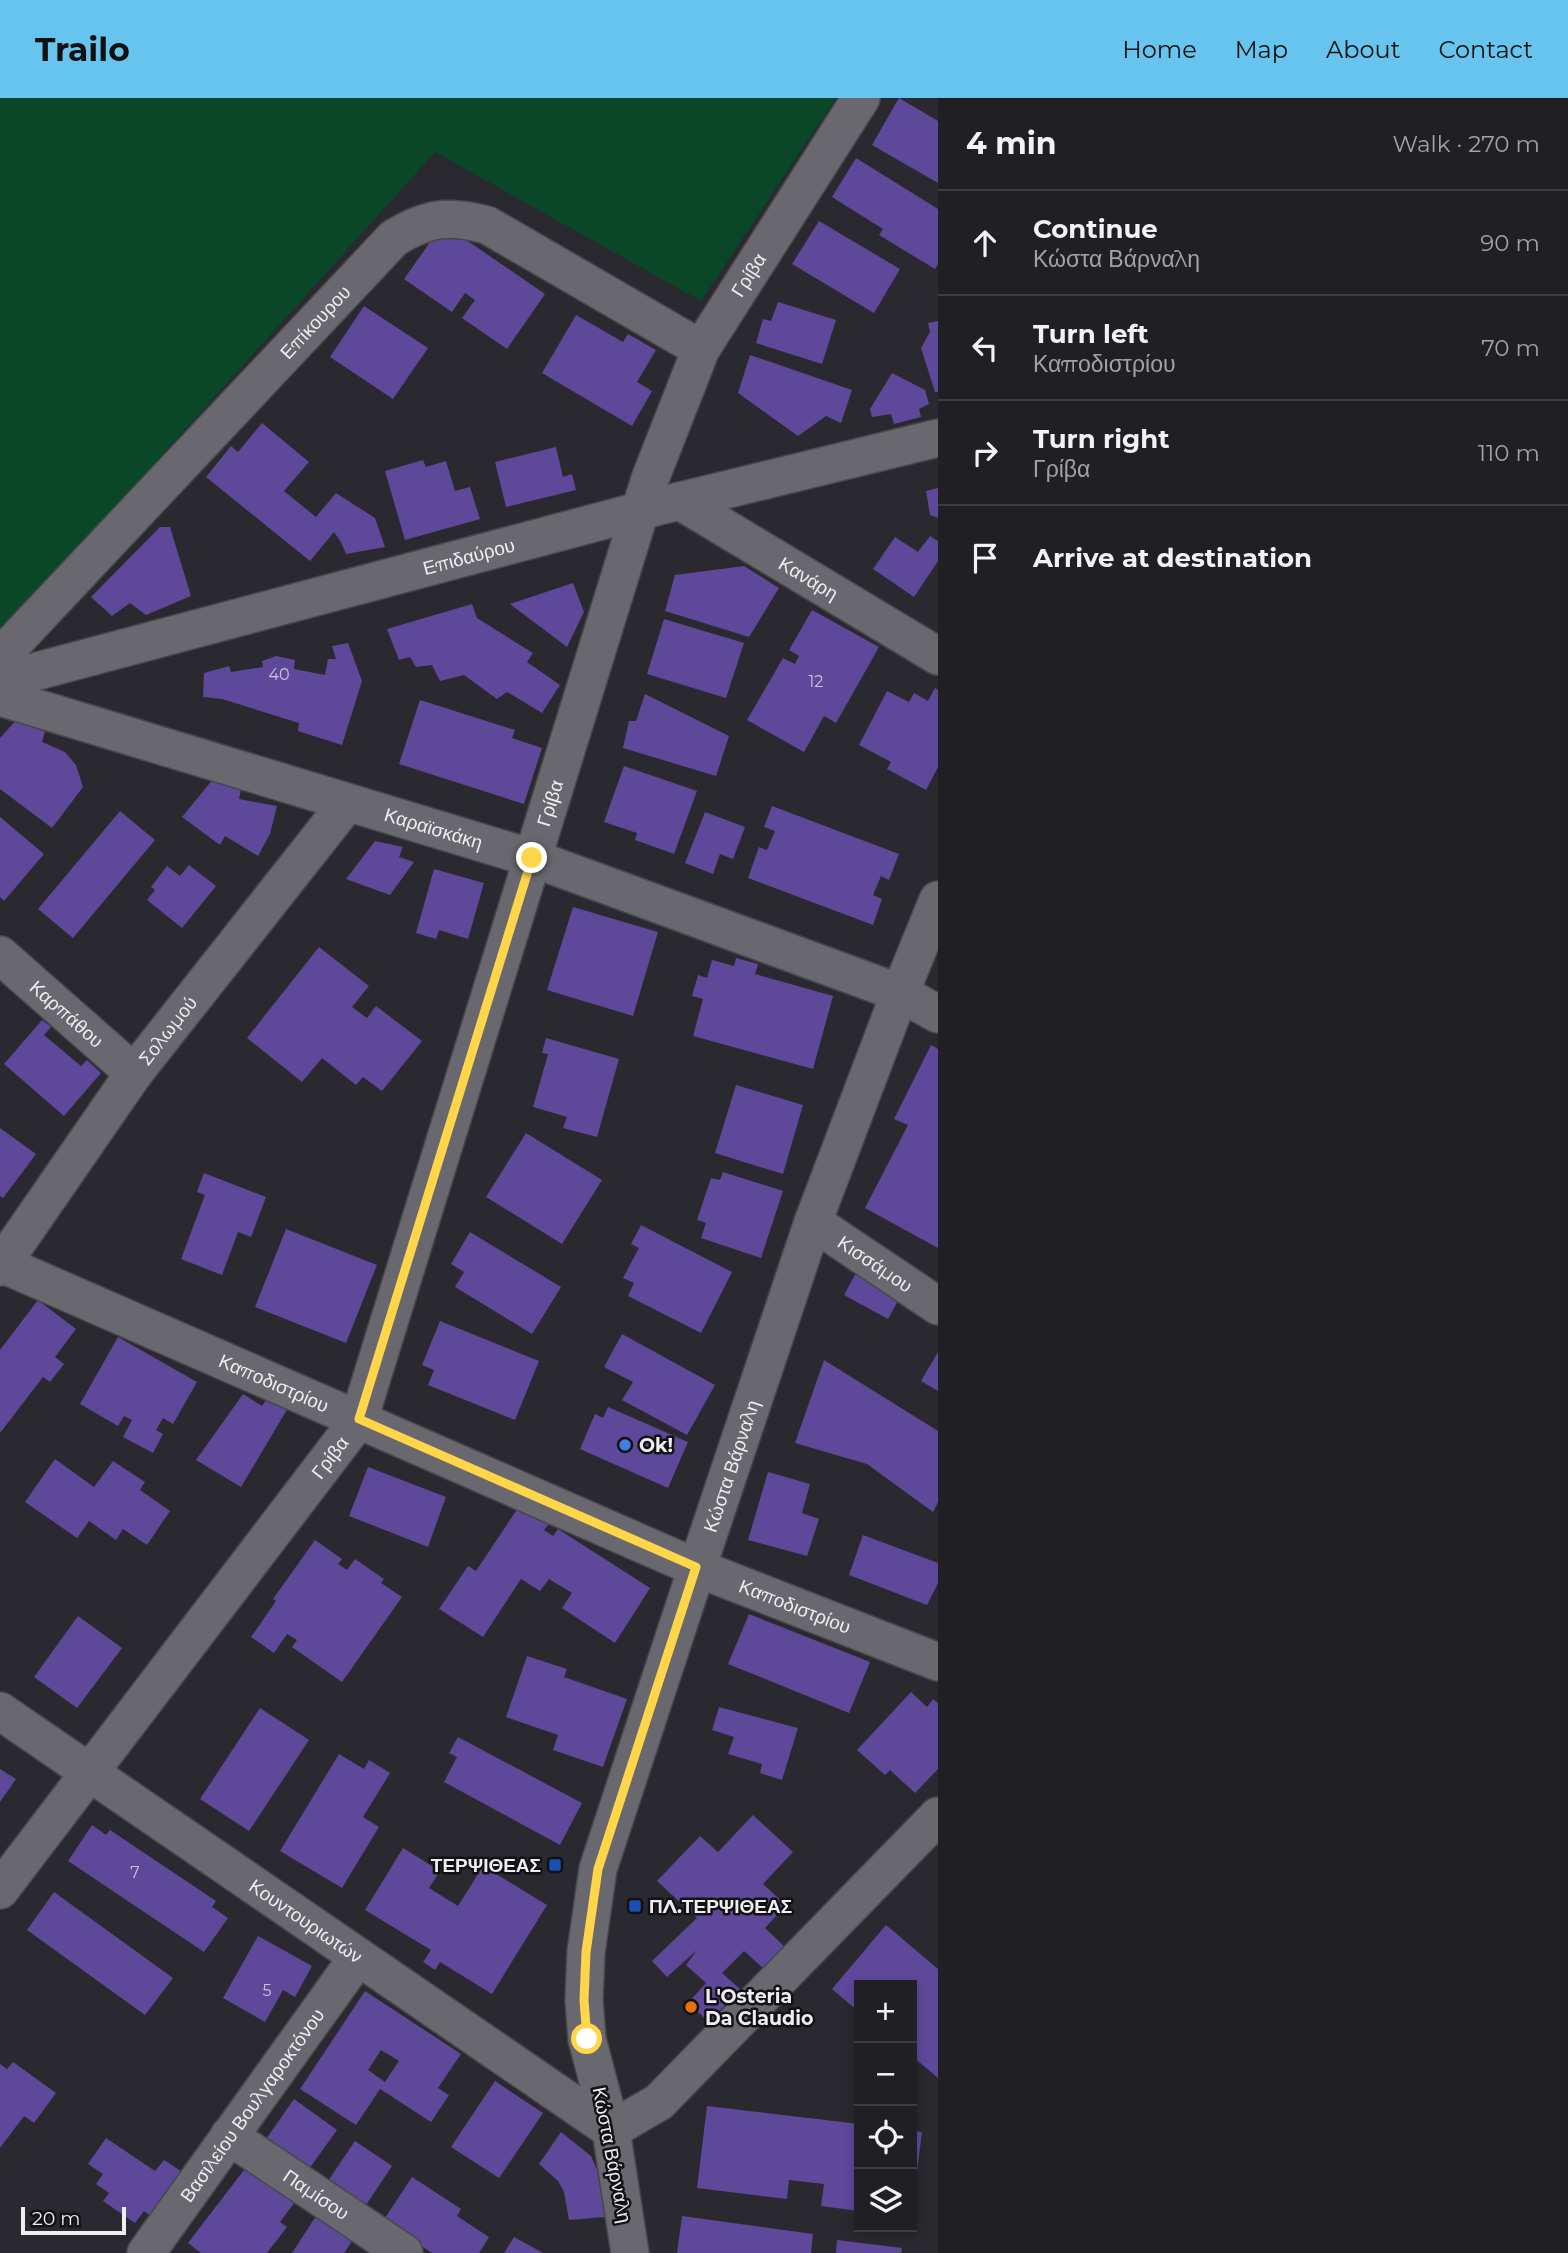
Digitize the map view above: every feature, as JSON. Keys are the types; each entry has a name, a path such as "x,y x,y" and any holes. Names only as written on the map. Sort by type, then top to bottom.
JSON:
{"street":[{"name":"Γρίβα","path":"0,1889 359,1419 639,511 701,349 861,98"},
{"name":"Επίκουρου","path":"0,657 394,238 417,224 439,219 463,219 487,225 701,349"},
{"name":"Επιδαύρου","path":"0,681 639,511 938,438"},
{"name":"Κανάρη","path":"680,501 938,656"},
{"name":"Καραϊσκάκη","path":"0,697 532,858 900,993 938,1014"},
{"name":"Σολωμού","path":"1,1264 134,1073 347,803"},
{"name":"Κώστα Βάρναλη","path":"630,2253 611,2130 587,2039 584,2000 587,1940 598,1869 696,1567 813,1222 938,900"},
{"name":"Καρπάθου","path":"0,954 134,1073"},
{"name":"Κισσάμου","path":"813,1222 938,1306"},
{"name":"Καποδιστρίου","path":"1,1264 696,1567 938,1662"},
{"name":"Κουντουριωτών","path":"0,1711 611,2130"},
{"path":"611,2130 659,2102 938,1816"},
{"name":"Βασιλείου Βουλγαροκτόνου","path":"146,2253 358,1956"},
{"name":"Παμίσου","path":"229,2136 404,2253"}],"green space":[{"path":"0,98 836,98 701,301 435,152 0,635"}],"building":[{"path":"899,98 938,121 938,183 872,145"},
{"path":"856,158 938,209 938,264 935,269 879,235 883,229 832,197"},
{"path":"819,221 900,269 874,313 792,264"},
{"path":"443,224 545,294 507,349 462,318 475,300 465,293 452,312 404,279"},
{"path":"778,302 836,320 822,364 756,343 763,319 771,321"},
{"path":"364,306 428,348 393,399 330,357"},
{"path":"576,315 623,342 628,334 656,350 637,382 652,391 632,426 542,373"},
{"path":"938,321 938,392 935,392 921,348 930,332 928,323"},
{"path":"750,355 852,390 841,423 826,416 798,436 738,393"},
{"path":"892,373 925,390 929,404 919,409 921,417 894,424 891,414 872,417 870,409"},
{"path":"262,423 309,462 284,491 316,517 336,493 375,518 385,547 346,554 334,532 310,561 206,477 231,446 238,452"},
{"path":"556,447 563,477 572,474 576,490 506,507 495,462"},
{"path":"423,460 426,467 446,461 455,491 470,487 480,519 405,540 385,471"},
{"path":"938,488 938,518 930,515 926,491"},
{"path":"160,527 170,527 191,596 146,615 130,603 112,616 91,597"},
{"path":"930,536 938,541 938,561 914,597 873,569 895,537 918,552"},
{"path":"744,566 779,588 749,637 665,611 675,575"},
{"path":"573,583 584,612 567,647 510,604"},
{"path":"472,604 477,618 533,653 527,662 560,685 542,713 507,692 497,699 464,675 440,681 432,665 416,667 410,657 399,660 387,629"},
{"path":"812,610 879,647 836,723 824,716 804,752 747,720 783,658 795,664 799,656 789,650"},
{"path":"664,619 744,643 726,698 647,674"},
{"path":"348,643 362,681 342,745 298,731 299,723 222,699 203,697 204,673 229,666 231,672 263,667 262,661 276,656 295,660 294,669 325,675 328,659 336,659 332,646"},
{"path":"935,688 938,690 938,767 926,790 887,769 891,762 859,745 887,691 909,702 914,693 928,701"},
{"path":"645,694 729,736 716,776 623,748 629,721 636,721"},
{"path":"420,700 515,730 512,738 542,748 524,804 399,764"},
{"path":"19,717 45,732 42,742 65,752 76,765 83,787 52,828 0,789 0,738"},
{"path":"624,766 697,791 674,854 635,840 637,833 604,822"},
{"path":"214,778 241,789 239,799 277,806 270,834 258,856 225,836 220,845 182,817"},
{"path":"772,806 899,854 889,880 881,876 873,895 882,899 873,925 748,878 759,847 767,850 775,831 764,827"},
{"path":"120,811 155,840 73,938 38,909"},
{"path":"705,812 745,827 733,859 720,854 713,874 685,863"},
{"path":"0,817 44,854 4,901 0,897"},
{"path":"375,841 403,847 399,857 414,862 390,895 346,879"},
{"path":"189,865 216,886 182,928 147,900 155,890 151,887 167,866 180,876"},
{"path":"434,869 484,883 468,939 439,930 436,939 416,933"},
{"path":"573,907 658,932 633,1016 547,990"},
{"path":"319,947 369,986 352,1007 367,1018 376,1006 422,1041 382,1091 363,1077 356,1085 322,1058 302,1082 247,1038"},
{"path":"736,958 758,964 755,974 833,996 813,1069 693,1036 703,999 692,996 698,975 707,978 712,960 734,966"},
{"path":"42,1020 51,1027 44,1035 81,1066 87,1060 101,1073 64,1116 4,1064"},
{"path":"546,1038 619,1059 597,1137 563,1128 567,1117 533,1107 548,1054 542,1053"},
{"path":"931,1045 938,1049 938,1248 865,1208 908,1125 894,1119"},
{"path":"736,1085 803,1105 783,1174 715,1153"},
{"path":"0,1128 36,1154 3,1198 0,1196"},
{"path":"526,1133 602,1180 562,1244 486,1197"},
{"path":"723,1172 783,1191 761,1258 701,1238 706,1223 697,1220 711,1178 720,1180"},
{"path":"204,1173 266,1197 251,1237 238,1232 222,1275 181,1259 205,1195 197,1192"},
{"path":"641,1225 732,1272 701,1333 628,1296 634,1283 623,1278 639,1248 631,1244"},
{"path":"286,1229 377,1265 346,1343 255,1307"},
{"path":"470,1232 561,1287 532,1334 455,1287 464,1272 451,1264"},
{"path":"862,1262 906,1286 888,1319 844,1295"},
{"path":"38,1300 76,1329 55,1357 64,1364 50,1382 43,1377 0,1433 0,1350"},
{"path":"440,1321 539,1361 515,1420 428,1385 434,1370 422,1365"},
{"path":"622,1334 715,1385 687,1435 622,1400 633,1382 604,1367"},
{"path":"118,1337 197,1382 173,1424 163,1418 156,1430 163,1434 153,1453 123,1437 132,1420 124,1416 118,1426 80,1404"},
{"path":"938,1352 938,1391 921,1381"},
{"path":"824,1360 938,1431 938,1502 933,1512 867,1464 795,1443"},
{"path":"243,1394 262,1406 269,1396 288,1408 241,1487 196,1460"},
{"path":"608,1407 688,1442 668,1488 580,1449 595,1414 603,1418"},
{"path":"55,1459 94,1487 113,1461 145,1482 140,1490 170,1511 147,1545 123,1529 116,1540 89,1521 77,1538 25,1502"},
{"path":"368,1467 446,1497 428,1547 349,1516"},
{"path":"768,1472 810,1484 802,1513 819,1519 807,1556 748,1540"},
{"path":"520,1505 549,1524 544,1530 553,1536 558,1529 650,1588 615,1643 562,1608 572,1593 549,1579 540,1591 521,1579 483,1637 439,1609 468,1566 476,1571"},
{"path":"863,1535 938,1563 938,1583 927,1605 849,1575"},
{"path":"315,1540 342,1559 338,1564 347,1570 355,1559 384,1579 381,1583 402,1597 342,1682 292,1647 297,1640 287,1634 274,1653 251,1637 276,1601 273,1599"},
{"path":"749,1614 870,1662 849,1713 728,1664"},
{"path":"78,1616 122,1648 77,1708 34,1677"},
{"path":"527,1656 567,1669 564,1677 627,1699 603,1767 553,1750 558,1735 506,1717"},
{"path":"911,1692 927,1707 933,1699 938,1703 938,1769 915,1793 890,1770 885,1775 857,1750"},
{"path":"719,1707 798,1728 782,1780 760,1773 762,1764 728,1754 734,1737 712,1730"},
{"path":"260,1708 309,1740 249,1831 200,1799"},
{"path":"458,1737 582,1803 560,1845 444,1782 457,1757 449,1753"},
{"path":"339,1754 364,1769 369,1760 390,1773 363,1817 379,1827 342,1888 280,1851"},
{"path":"0,1769 16,1779 0,1802"},
{"path":"753,1815 793,1852 763,1884 786,1905 765,1928 786,1948 765,1970 744,1951 722,1973 740,1989 709,2022 688,2003 706,1983 686,1965 697,1950 667,1977 652,1961 697,1918 657,1881 700,1836 718,1852"},
{"path":"92,1825 106,1835 110,1830 216,1901 212,1907 228,1918 204,1952 68,1861"},
{"path":"403,1848 440,1871 429,1888 458,1906 483,1866 547,1905 492,1994 440,1962 435,1970 423,1962 431,1950 365,1910"},
{"path":"54,1892 173,1978 145,2015 27,1930"},
{"path":"886,1925 938,1969 938,2078 917,2060 917,1980 854,1980 854,2008 832,1989"},
{"path":"258,1936 312,1966 295,1997 283,1990 265,2022 223,1998"},
{"path":"365,1991 461,2054 438,2088 449,2095 431,2122 380,2089 356,2125 300,2089","holes":["381,2050 399,2061 385,2082 368,2070"]},
{"path":"13,2062 56,2093 34,2123 24,2116 0,2148 0,2064 7,2069"},
{"path":"495,2081 543,2113 499,2178 451,2147"},
{"path":"294,2099 337,2130 309,2169 266,2139"},
{"path":"707,2106 854,2123 854,2210 821,2206 824,2184 789,2180 787,2199 697,2188"},
{"path":"561,2132 591,2156 597,2170 605,2217 569,2220 564,2192 558,2181 539,2164"},
{"path":"917,2132 922,2132 917,2171"},
{"path":"106,2138 155,2171 164,2160 187,2175 156,2220 144,2211 135,2223 103,2201 109,2193 96,2184 103,2174 88,2164"},
{"path":"355,2141 392,2166 366,2205 328,2181"},
{"path":"247,2166 295,2202 280,2222 287,2227 267,2253 201,2253 188,2243"},
{"path":"412,2177 461,2209 457,2216 489,2237 479,2253 432,2253 383,2221"},
{"path":"318,2213 355,2237 344,2253 292,2253"},
{"path":"682,2216 813,2234 811,2253 677,2253"},
{"path":"514,2237 543,2253 504,2253"},
{"path":"837,2240 902,2248 901,2253 836,2253"}],"place":[{"name":"Ok!","path":"625,1445"},
{"name":"ΤΕΡΨΙΘΕΑΣ","path":"555,1865"},
{"name":"ΠΛ.ΤΕΡΨΙΘΕΑΣ","path":"635,1906"},
{"name":"L'Osteria Da Claudio","path":"691,2007"}],"route":[{"path":"532,858 359,1419 696,1567 598,1869 586,1952 584,2000 587,2039"}]}
